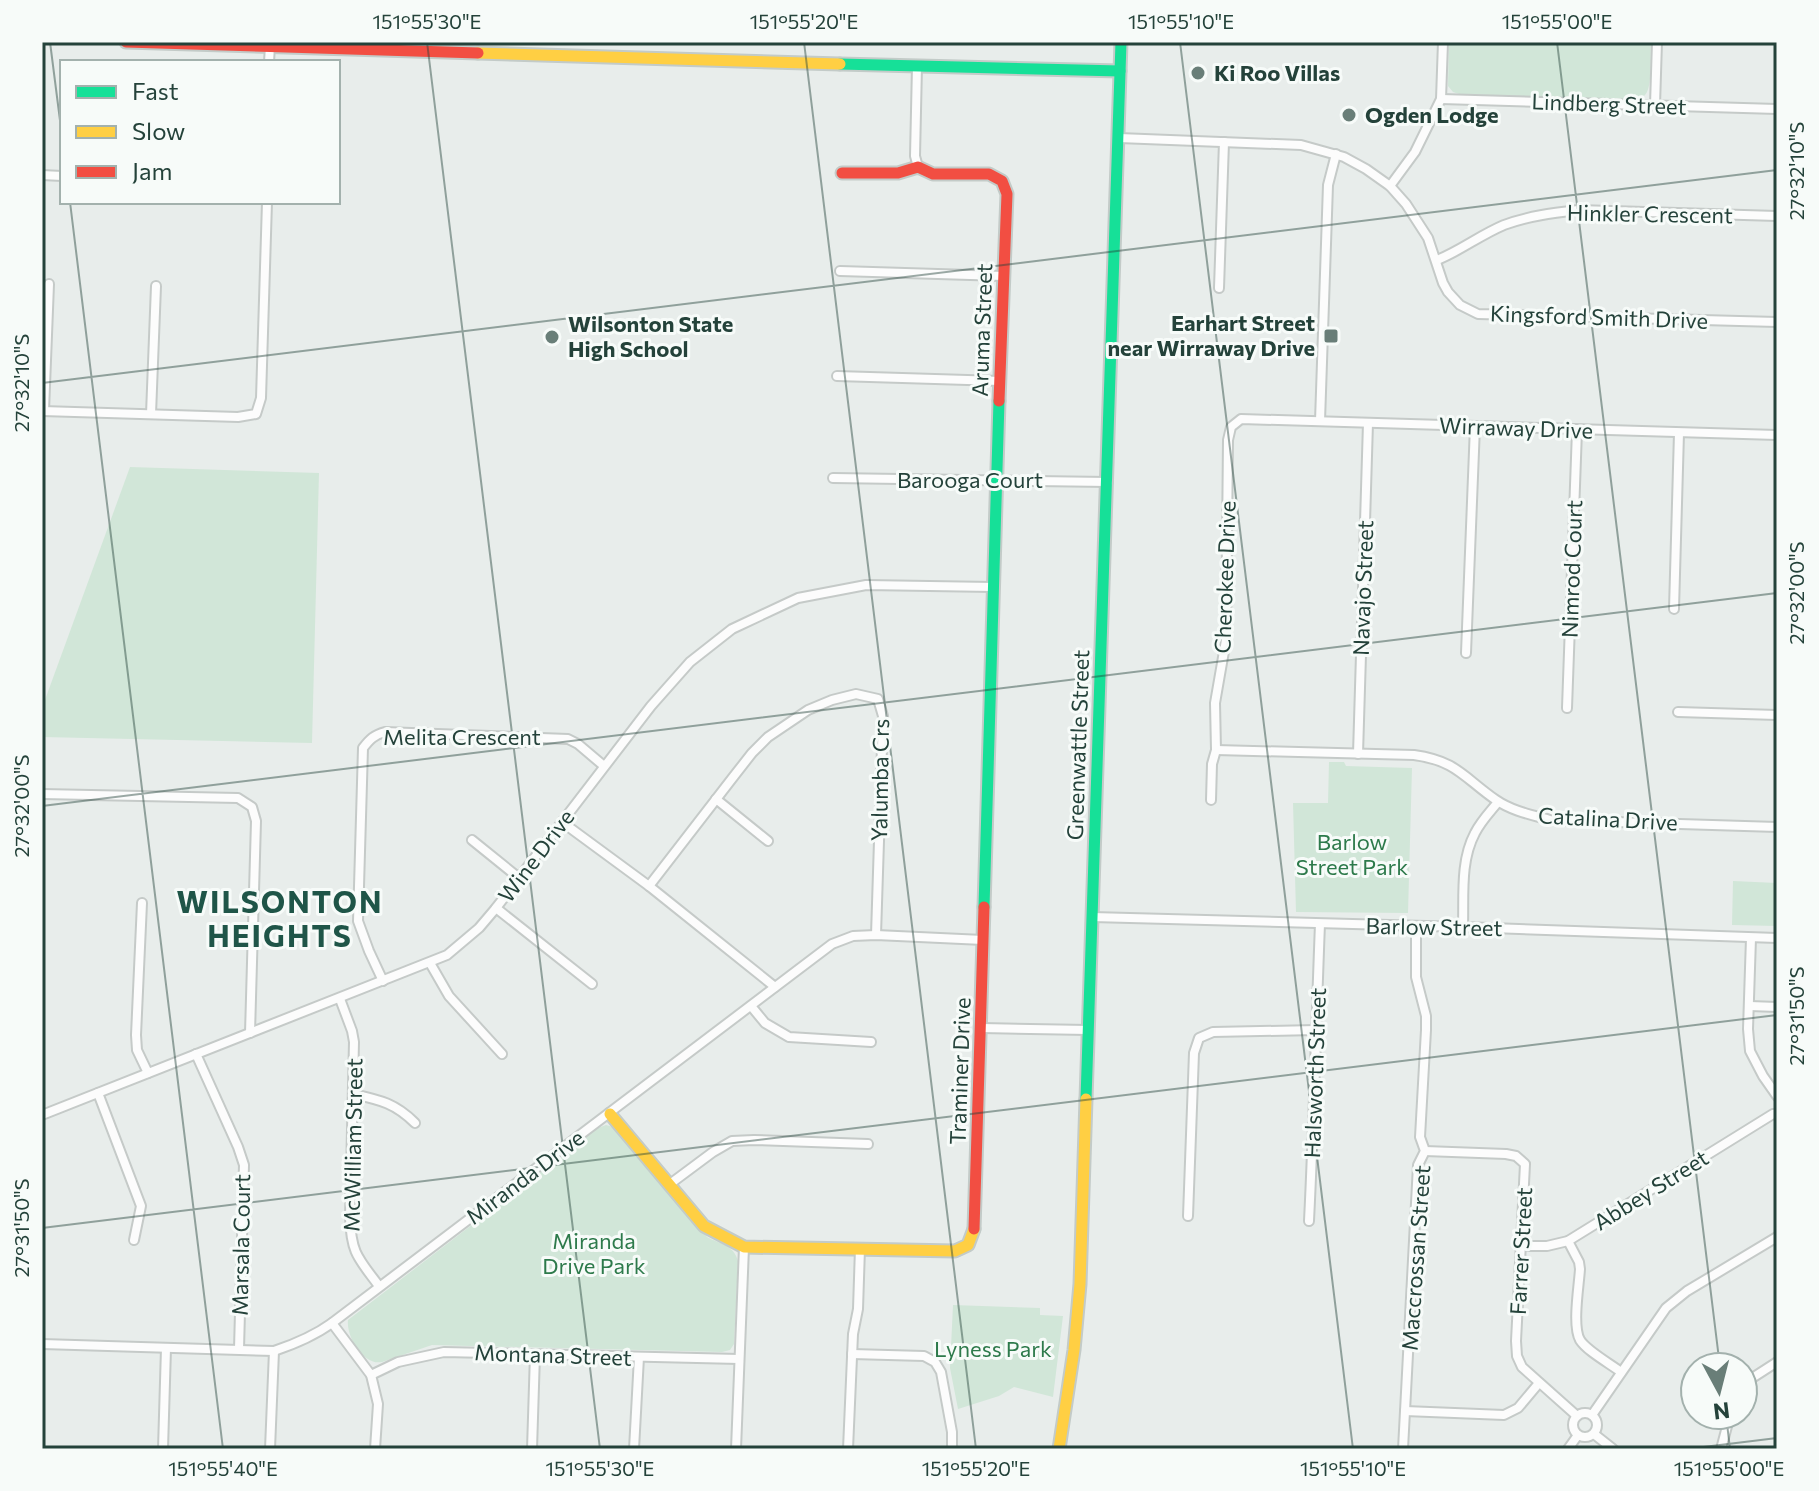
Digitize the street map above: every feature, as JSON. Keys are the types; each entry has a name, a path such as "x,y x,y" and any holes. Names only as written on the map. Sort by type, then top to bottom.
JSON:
{"street":[{"path":"126,42 467,48 1120,71"},
{"name":"Greenwattle Street","path":"1059,1449 1080,1284 1121,42"},
{"path":"1390,186 1415,152 1441,99 1443,42"},
{"path":"1655,105 1657,42"},
{"path":"269,60 270,46"},
{"path":"842,173 898,173 918,167 915,156 917,66"},
{"name":"Lindberg Street","path":"1441,99 1777,109"},
{"name":"Kingsford Smith Drive","path":"1119,138 1301,145 1336,154 1390,186 1406,204 1428,238 1448,292 1460,305 1478,314 1777,322"},
{"path":"1219,288 1224,142"},
{"path":"1320,421 1328,185 1336,154"},
{"name":"Aruma Street","path":"918,167 933,174 989,174 1002,181 1007,194 997,481"},
{"path":"49,284 43,411 238,417 256,414 261,398 267,204"},
{"name":"Hinkler Crescent","path":"1437,260 1503,225 1549,213 1578,210 1777,216"},
{"path":"840,271 1003,276"},
{"path":"151,414 156,286"},
{"path":"837,376 1000,381"},
{"name":"Wirraway Drive","path":"1255,418 1777,435"},
{"name":"Cherokee Drive","path":"1211,800 1212,764 1216,750 1215,703 1226,640 1228,440 1231,427 1241,419 1255,418"},
{"name":"Navajo Street","path":"1358,754 1368,423"},
{"path":"1466,653 1475,426"},
{"name":"Nimrod Court","path":"1567,708 1577,430"},
{"path":"1674,609 1679,433"},
{"name":"Barooga Court","path":"833,478 1108,482"},
{"name":"Traminer Drive","path":"610,1114 704,1226 744,1247 955,1251 968,1245 974,1231 982,1028 997,481"},
{"name":"Wine Drive","path":"42,1115 447,955 479,928 496,908 651,706 690,662 732,629 798,598 866,585 993,587"},
{"name":"Yalumba Crs","path":"649,886 752,753 768,737 808,710 856,694 878,699 883,716 876,935"},
{"path":"1678,712 1777,715"},
{"name":"Melita Crescent","path":"383,981 358,921 363,748 374,735 385,732 568,739 604,766"},
{"name":"Catalina Drive","path":"1216,750 1435,758 1468,777 1498,802 1525,814 1550,820 1777,827"},
{"path":"42,794 238,798 252,807 256,821 250,1033"},
{"path":"716,799 768,841"},
{"path":"1463,927 1468,847 1477,829 1498,802"},
{"path":"562,822 649,886 775,987"},
{"path":"472,840 519,878"},
{"path":"142,903 136,1035 137,1050 148,1073"},
{"path":"496,908 592,984"},
{"name":"Barlow Street","path":"1092,917 1777,938"},
{"name":"Halsworth Street","path":"1309,1221 1320,924"},
{"name":"Maccrossan Street","path":"1403,1449 1418,1165 1425,1151 1420,1137 1426,1016 1416,977 1416,927"},
{"name":"Miranda Drive","path":"42,1344 274,1351 316,1335 832,944 853,936 876,935 983,940"},
{"path":"1751,938 1750,1051 1774,1105"},
{"path":"430,963 449,996 502,1054"},
{"name":"McWilliam Street","path":"340,999 354,1042 352,1244 357,1257 379,1286"},
{"path":"751,1006 765,1023 789,1037 871,1042"},
{"path":"1750,1006 1777,1007"},
{"path":"982,1028 1088,1030"},
{"path":"1188,1216 1194,1053 1199,1038 1213,1032 1316,1030"},
{"name":"Marsala Court","path":"196,1054 244,1165 239,1349"},
{"path":"98,1093 141,1206 134,1240"},
{"path":"353,1094 391,1103 415,1123"},
{"name":"Abbey Street","path":"1522,1246 1547,1246 1568,1241 1774,1105"},
{"path":"670,1184 732,1141 868,1144"},
{"name":"Farrer Street","path":"1425,1151 1506,1154 1516,1156 1525,1164 1516,1349 1522,1367 1577,1416"},
{"path":"1592,1415 1666,1308 1687,1291 1777,1237"},
{"path":"1568,1241 1580,1265 1579,1337 1621,1372"},
{"path":"736,1449 744,1247"},
{"path":"848,1449 860,1248"},
{"path":"332,1323 371,1375 378,1404 375,1449"},
{"path":"163,1449 166,1348"},
{"path":"270,1449 274,1351"},
{"name":"Montana Street","path":"371,1375 398,1362 444,1352 739,1359"},
{"path":"532,1449 535,1354"},
{"path":"852,1354 924,1356 935,1362 941,1372 952,1432 952,1449"},
{"path":"634,1449 639,1357"},
{"path":"1759,1374 1777,1362"},
{"path":"1405,1411 1504,1415 1518,1408 1539,1383"},
{"path":"1584,1413 1595,1418 1598,1425 1594,1434 1587,1438 1578,1435 1573,1424 1577,1416 1584,1413"},
{"path":"1594,1434 1613,1449"},
{"path":"1568,1449 1578,1435"}],"green space":[{"path":"1449,42 1651,42 1648,91 1643,97 1632,100 1459,94 1448,86"},
{"path":"130,467 319,473 312,743 42,737 42,708"},
{"name":"Barlow Street Park","path":"1329,762 1344,762 1346,766 1412,768 1408,913 1296,912 1293,803 1328,803"},
{"path":"1733,881 1777,883 1777,926 1732,925"},
{"name":"Miranda Drive Park","path":"606,1125 620,1133 707,1237 726,1246 736,1256 734,1344 730,1350 432,1345 382,1362 362,1355 350,1334 348,1320 598,1128"},
{"name":"Lyness Park","path":"953,1305 1040,1308 1040,1315 1063,1316 1053,1397 1014,1387 999,1396 958,1409 950,1368"}],"traffic: fast":[{"path":"1086,1099 1121,42"},
{"path":"840,64 1120,71"},
{"path":"984,907 999,401"}],"traffic: slow":[{"path":"478,53 840,64"},
{"path":"1059,1449 1080,1284 1086,1099"},
{"path":"610,1114 704,1226 744,1247 955,1251 968,1245 974,1229"}],"traffic: jam":[{"path":"126,42 478,53"},
{"path":"842,173 898,173 918,167 933,174 989,174 1002,181 1007,194 999,401"},
{"path":"974,1229 984,907"}],"place":[{"name":"Ki Roo Villas","path":"1198,73"},
{"name":"Ogden Lodge","path":"1349,115"},
{"name":"Earhart Street near Wirraway Drive","path":"1331,336"},
{"name":"Wilsonton State High School","path":"552,337"}],"district":[{"name":"WILSONTON HEIGHTS","path":"280,920"}]}
